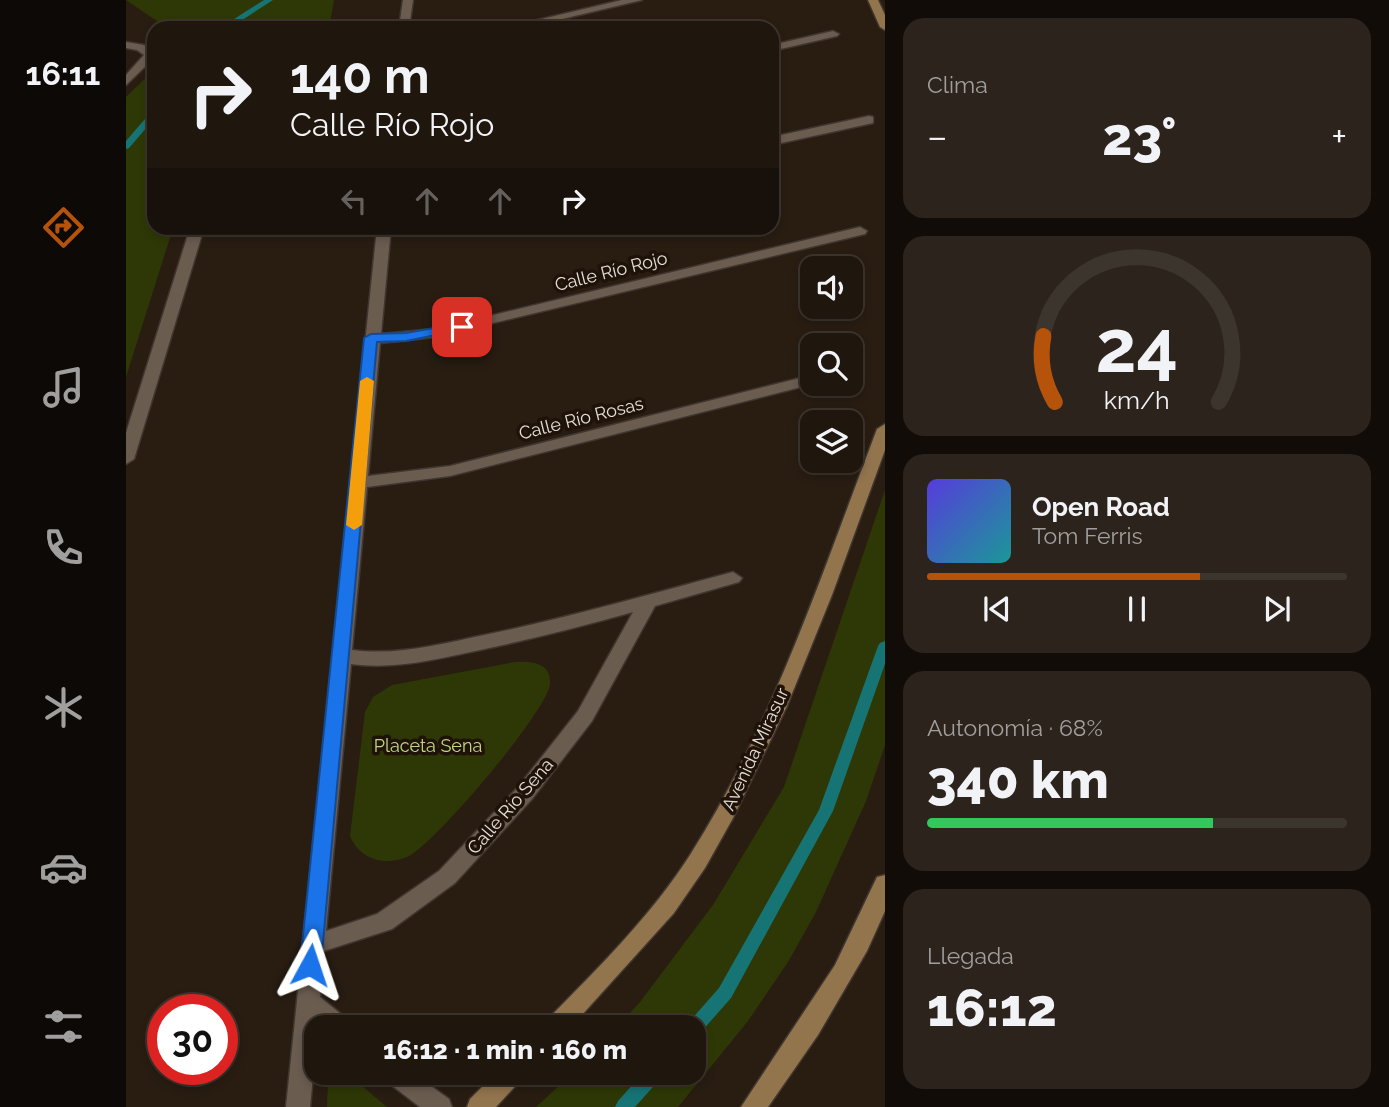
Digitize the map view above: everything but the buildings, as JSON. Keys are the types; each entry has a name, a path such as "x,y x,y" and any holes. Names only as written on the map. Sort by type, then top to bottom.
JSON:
{"street":[{"path":"405,21 408,0"},
{"path":"541,21 637,0"},
{"path":"873,0 885,27"},
{"path":"779,46 833,34"},
{"path":"126,46 140,47 147,52"},
{"path":"126,82 147,59"},
{"path":"779,139 869,120"},
{"name":"Calle Río Rojo","path":"371,338 435,333 859,231"},
{"path":"126,459 195,235"},
{"path":"298,1107 371,338 383,235"},
{"name":"Calle Río Rosas","path":"358,483 450,471 800,383"},
{"path":"126,410 142,402"},
{"name":"Avenida Mirasur","path":"567,1015 652,921 695,864 730,804 794,664 885,429"},
{"path":"342,656 373,660 404,659 554,628 733,578"},
{"name":"Calle Río Sena","path":"312,945 384,922 447,877 517,802 584,716 648,602"},
{"path":"753,1107 825,1006 873,917 885,884"},
{"path":"307,1000 325,1015"},
{"path":"410,1085 440,1107"},
{"path":"479,1107 500,1085"}],"green space":[{"path":"126,0 334,0 330,21 157,21"},
{"path":"147,77 147,235 171,235 126,377 126,97"},
{"path":"885,490 885,745 866,801 816,912 788,962 748,1021 706,1073 706,1015 628,1015 713,905 784,787"},
{"name":"Placeta Sena","path":"515,662 533,663 543,667 550,683 545,698 512,746 441,828 409,856 383,861 360,851 350,836 365,712 373,697 392,685"},
{"path":"328,1085 361,1085 387,1107 327,1107"},
{"path":"560,1085 696,1085 678,1107 536,1107"}],"waterway":[{"path":"236,21 269,0"},
{"path":"126,146 147,122"},
{"path":"706,1015 725,993 826,811 885,646"},
{"path":"624,1107 643,1085"}],"slow traffic":[{"path":"354,525 367,381"}],"route":[{"path":"310,965 371,338 390,339 462,327"}]}
